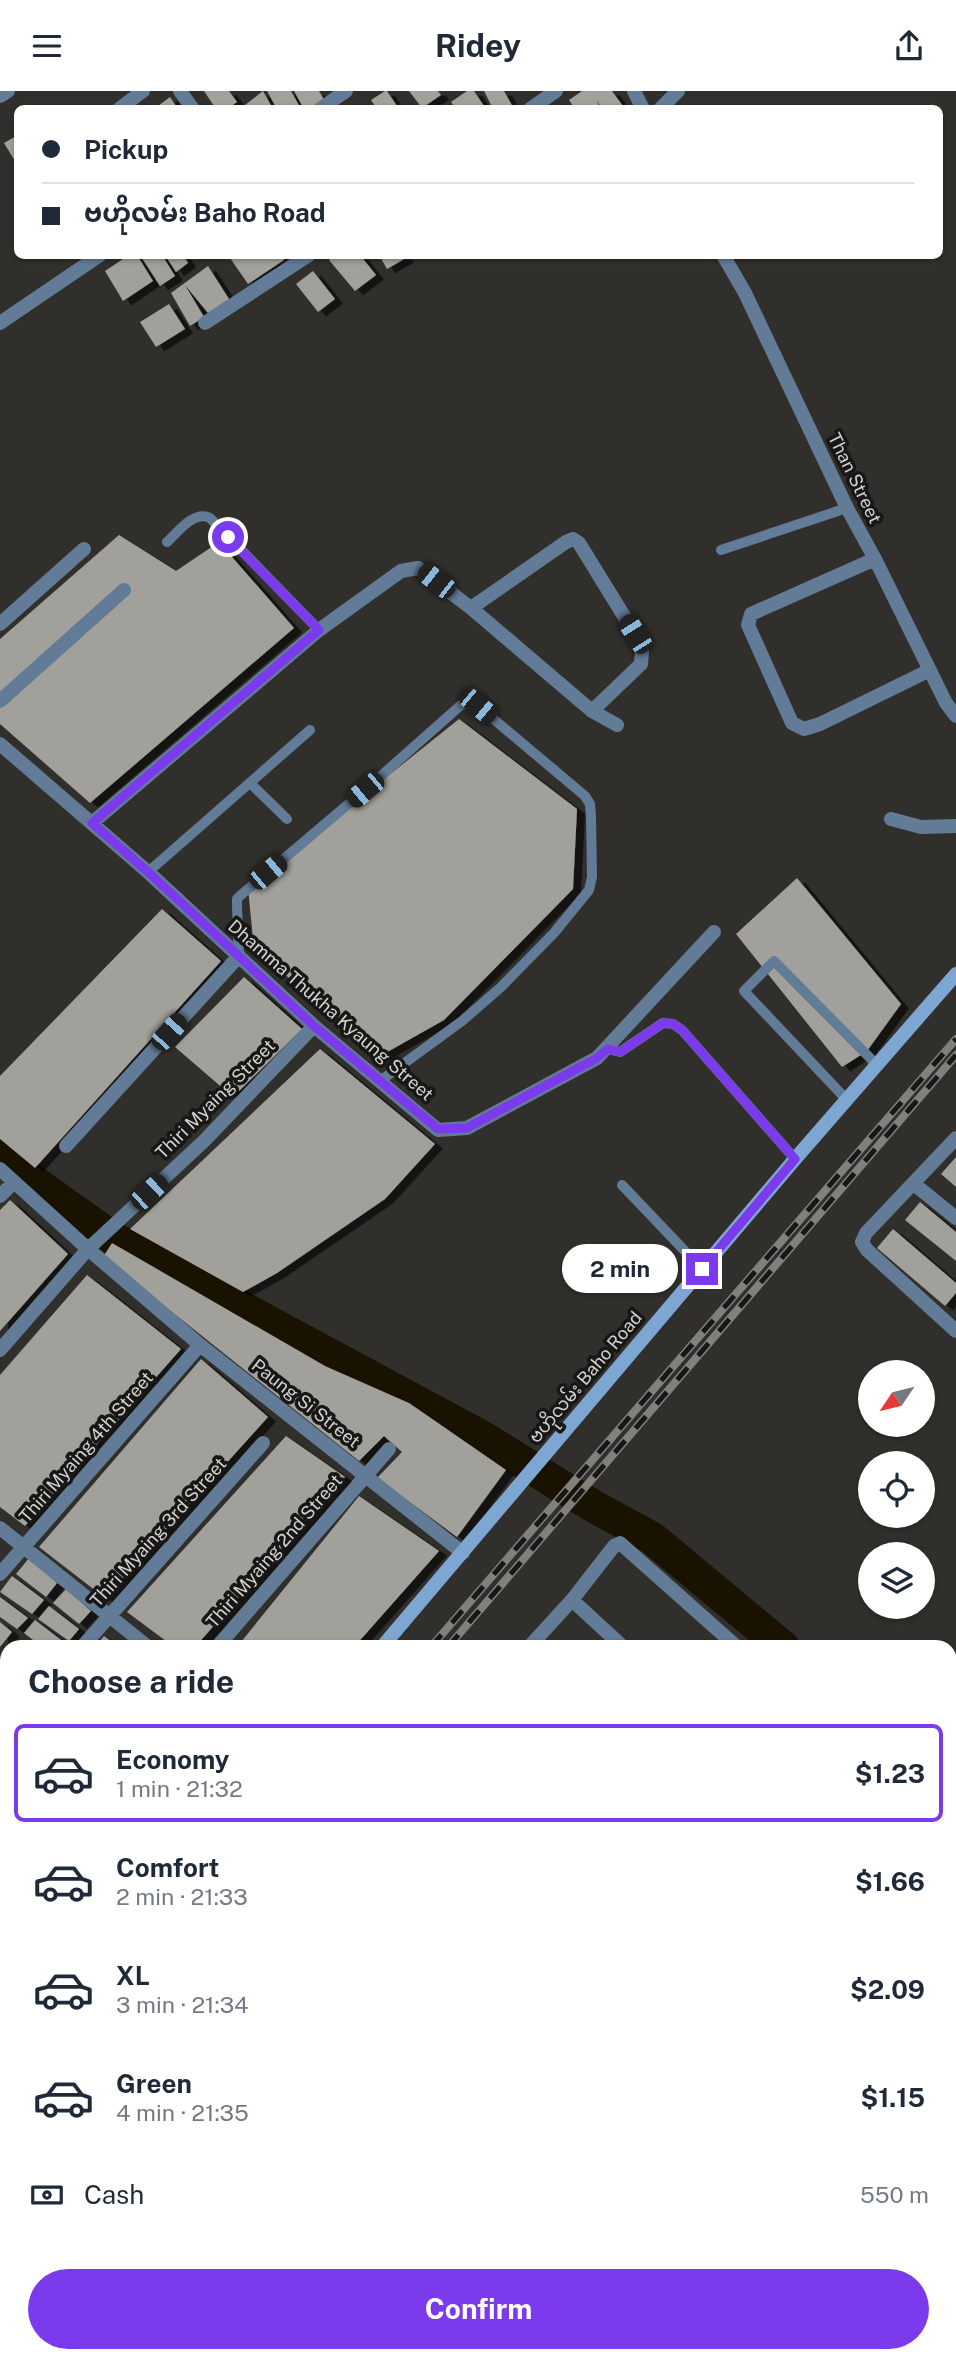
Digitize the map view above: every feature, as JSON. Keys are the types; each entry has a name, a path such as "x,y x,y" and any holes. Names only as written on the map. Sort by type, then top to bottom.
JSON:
{"main road":[{"name":"ဗဟိုလမ်း Baho Road","path":"388,1640 846,1099 956,974"}],"street":[{"path":"0,96 9,91"},
{"path":"124,105 143,91"},
{"path":"326,105 346,91"},
{"path":"536,105 556,91"},
{"path":"664,105 678,91"},
{"path":"0,323 94,259"},
{"path":"205,323 300,259"},
{"name":"Than Street","path":"725,259 745,293 847,508 946,703 956,716"},
{"path":"471,608 566,542 573,539 579,543 635,634 642,652 641,664 592,711"},
{"path":"0,624 84,549"},
{"path":"875,559 751,614 748,625 792,723 804,729 820,724 930,670"},
{"path":"92,823 319,630 401,571 410,568 418,568 471,608 592,711 617,725"},
{"path":"0,701 124,590"},
{"name":"Dhamma Thukha Kyaung Street","path":"0,744 148,872 314,1026 438,1129 467,1128 597,1058 714,932"},
{"path":"891,819 921,827 956,826"},
{"path":"66,1146 239,956"},
{"name":"Thiri Myaing Street","path":"88,1249 204,1141 314,1026"},
{"path":"956,1138 866,1233 862,1243 956,1331"},
{"path":"0,1169 88,1249 0,1350"},
{"path":"0,1196 14,1181"},
{"path":"914,1184 956,1218"},
{"name":"Paung Si Street","path":"88,1249 200,1345 463,1553"},
{"name":"Thiri Myaing 4th Street","path":"0,1574 200,1345"},
{"name":"Thiri Myaing 3rd Street","path":"88,1640 263,1443"},
{"name":"Thiri Myaing 2nd Street","path":"224,1640 389,1449"},
{"path":"0,1528 139,1640"},
{"path":"535,1640 572,1600 614,1546 620,1543 728,1640"},
{"path":"572,1600 615,1640"}],"lane":[{"path":"721,550 847,508"},
{"path":"167,542 197,516 210,518 319,630"},
{"path":"239,956 237,899 461,705 468,703 478,706 584,796 590,804 591,815 592,877 589,890 554,933 500,988 462,1021 380,1081"},
{"path":"148,872 310,730"},
{"path":"250,783 286,819"},
{"path":"846,1099 744,991 774,961 877,1065"},
{"path":"608,1049 620,1052 663,1023 673,1024 682,1030 795,1159"},
{"path":"622,1185 702,1269"}],"building":[{"path":"204,91 229,91 237,102 233,105 213,105"},
{"path":"263,91 271,105 245,105"},
{"path":"267,91 291,91 299,105 275,105"},
{"path":"294,91 319,91 326,103 323,105 302,105"},
{"path":"387,91 396,105 374,105 371,100"},
{"path":"409,91 438,91 441,95 426,105 420,105"},
{"path":"467,91 474,91 483,105 453,105 451,102"},
{"path":"484,91 504,91 512,105 491,105"},
{"path":"582,91 612,91 622,105 600,105 596,100 599,105 572,105 569,100"},
{"path":"170,97 175,105 159,105"},
{"path":"14,137 14,159 4,143"},
{"path":"123,259 139,259 153,281 123,301 105,271"},
{"path":"143,259 164,259 175,276 160,286"},
{"path":"168,259 186,259 188,263 176,272"},
{"path":"231,259 283,259 284,260 248,284"},
{"path":"363,259 376,275 355,291 329,260"},
{"path":"381,259 404,259 387,269"},
{"path":"208,266 229,299 208,313 185,285 204,317 190,326 171,293"},
{"path":"313,271 335,299 318,312 296,284"},
{"path":"169,304 185,329 156,347 140,322"},
{"path":"119,535 176,571 219,542 294,628 90,803 0,724 0,639"},
{"path":"459,719 577,809 573,889 444,1020 382,1055 254,949 248,888"},
{"path":"797,878 901,1004 867,1051 842,1067 736,934"},
{"path":"162,909 221,961 35,1168 0,1139 0,1076"},
{"path":"244,977 302,1029 233,1097 175,1047"},
{"path":"320,1049 435,1144 385,1199 277,1273 243,1292 130,1229"},
{"path":"956,1157 956,1187 941,1174"},
{"path":"10,1200 68,1254 0,1331 0,1210"},
{"path":"920,1202 956,1232 956,1261 905,1220"},
{"path":"893,1229 956,1283 956,1293 945,1306 877,1248"},
{"path":"112,1243 325,1366 409,1403 506,1470 457,1537 377,1478 402,1452 384,1436 359,1461 103,1257"},
{"path":"87,1275 181,1349 25,1526 0,1507 0,1375"},
{"path":"201,1359 268,1417 105,1598 39,1547"},
{"path":"286,1436 345,1477 201,1640 165,1640 127,1612"},
{"path":"359,1496 439,1551 360,1640 243,1640"},
{"path":"29,1558 57,1583 46,1597 16,1574"},
{"path":"12,1576 44,1600 32,1614 0,1592"},
{"path":"66,1589 91,1611 79,1624 53,1603"},
{"path":"0,1597 28,1618 17,1629 0,1617"},
{"path":"49,1606 79,1629 68,1640 38,1619"},
{"path":"35,1620 61,1640 33,1640 24,1633"},
{"path":"0,1622 12,1632 6,1640 0,1640"}],"waterway":[{"path":"0,1153 33,1181 113,1238 484,1438 593,1506 652,1538 775,1640"}],"railway":[{"path":"437,1640 956,1039"},
{"path":"454,1640 956,1055"}],"route":[{"path":"228,537 319,630 92,823 314,1026 438,1129 467,1128 597,1058 608,1049 620,1052 663,1023 673,1024 682,1030 795,1159 702,1269"}]}
